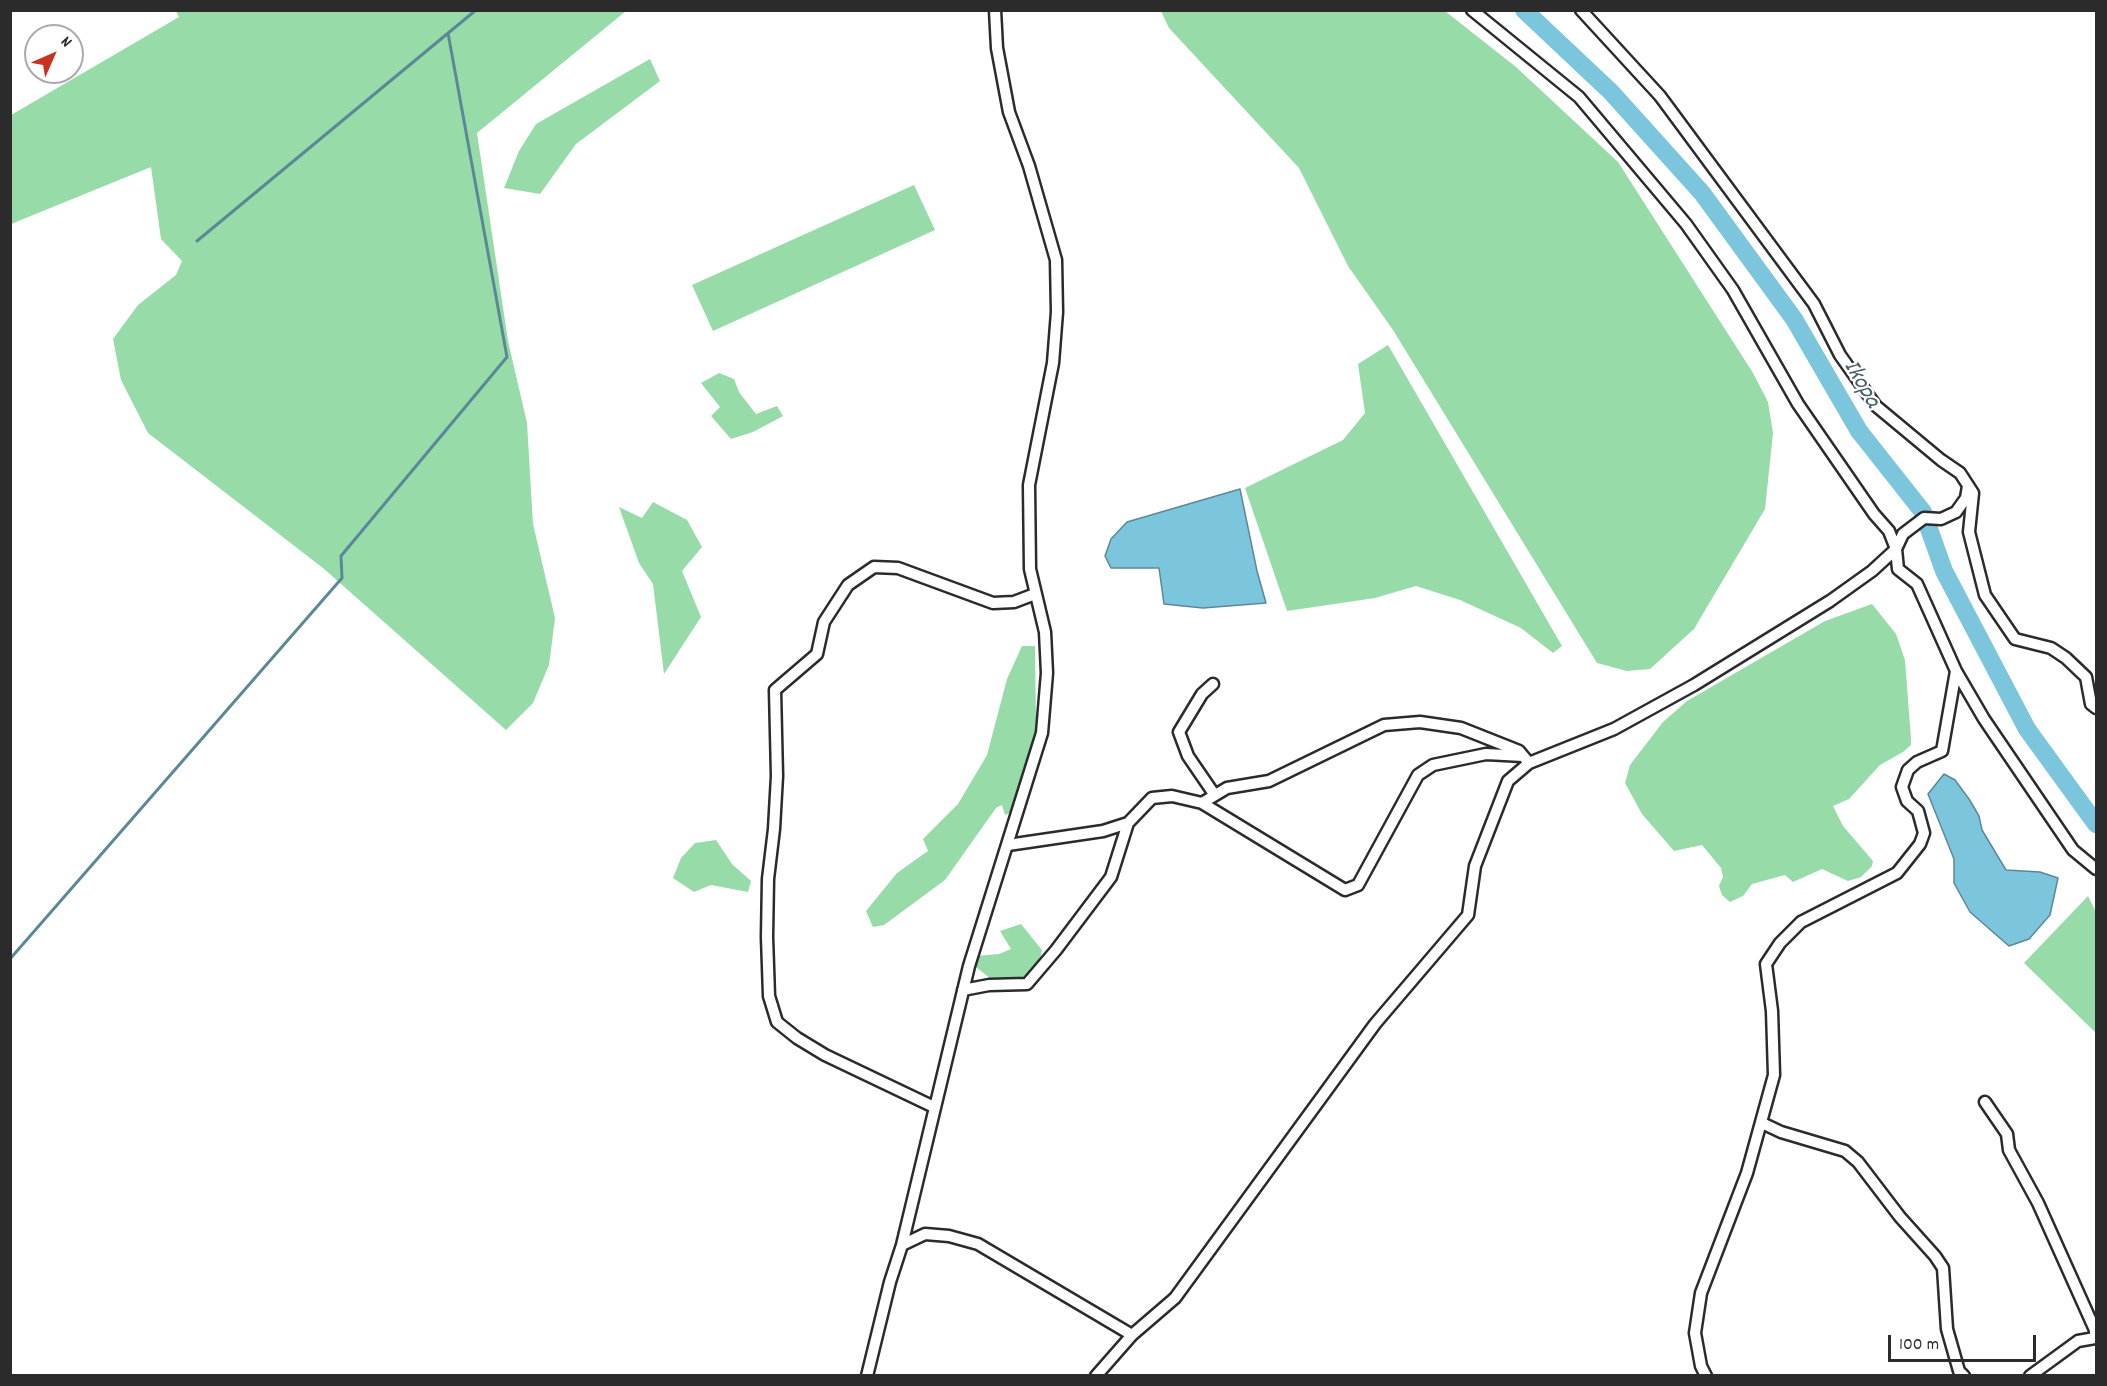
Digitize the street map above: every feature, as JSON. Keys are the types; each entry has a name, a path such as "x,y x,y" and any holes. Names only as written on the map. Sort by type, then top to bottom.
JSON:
{"street":[{"path":"867,1376 890,1282 902,1245 963,990 993,883 1008,845 1042,734 1047,673 1045,632 1030,569 1029,485 1053,363 1057,312 1056,260 1029,166 1009,112 997,48 995,10"},
{"path":"1472,10 1579,97 1686,224 1733,290 1798,404 1874,514 1889,531 1896,549 1898,569 1917,584 1956,671 1984,719 2073,850 2097,869"},
{"path":"1581,10 1660,96 1814,304 1840,355 1876,406 1960,473 1973,493 1969,532 1985,595 2015,639 2051,648 2066,658 2086,677 2091,704 2097,708"},
{"path":"1956,512 1966,498 1968,486"},
{"path":"963,990 989,985 1027,984 1056,950 1111,876 1128,824 1152,798 1172,795 1202,803 1345,890 1358,885 1418,775 1433,765 1486,754 1526,760 1614,729 1694,685 1830,601 1872,571 1896,549 1904,534 1924,518 1941,519 1962,510 1971,521"},
{"path":"934,1107 825,1055 797,1038 777,1022 769,996 767,937 768,879 777,776 775,690 817,654 824,622 848,585 874,567 898,568 993,603 1014,602 1035,594"},
{"path":"1706,1376 1701,1366 1695,1333 1701,1293 1747,1173 1774,1075 1772,1011 1766,964 1780,943 1801,922 1898,873 1920,844 1924,833 1918,811 1907,801 1902,787 1908,770 1912,766 1942,751 1956,671"},
{"path":"1213,684 1202,694 1179,732 1188,756 1214,794"},
{"path":"1202,803 1227,788 1269,781 1384,725 1420,722 1461,728 1500,741 1519,751 1526,760"},
{"path":"1096,1376 1132,1335 1175,1298 1375,1024 1468,915 1475,866 1508,781 1526,760"},
{"path":"1008,845 1103,831 1128,824"},
{"path":"1985,1102 2007,1134 2009,1150 2038,1203 2095,1330 2095,1338 2078,1341 2030,1376"},
{"path":"1762,1123 1780,1132 1845,1150 1935,1256 1942,1268 1947,1329 1959,1371 1964,1376"},
{"path":"902,1245 925,1234 949,1236 978,1244 1132,1335"}],"green space":[{"path":"176,11 626,11 477,133 508,341 527,423 533,524 555,618 549,665 533,703 506,730 323,568 148,433 121,380 113,339 138,305 176,275 182,261 161,239 151,167 11,224 11,115 64,84 84,84 84,72 179,17"},
{"path":"1161,11 1445,11 1516,67 1618,162 1753,373 1768,402 1773,433 1765,509 1694,629 1650,669 1627,671 1597,663 1393,330 1348,266 1299,168 1169,28"},
{"path":"650,59 660,81 576,144 540,194 504,188 519,151 536,124"},
{"path":"914,185 935,230 713,331 692,285"},
{"path":"1388,345 1562,646 1553,653 1521,628 1460,600 1416,586 1375,598 1287,611 1245,488 1343,440 1365,413 1358,364"},
{"path":"719,373 734,379 739,392 756,414 777,406 783,416 753,432 731,439 711,416 720,407 701,383"},
{"path":"653,502 687,520 702,547 682,571 701,617 664,674 653,584 639,563 619,507 642,518"},
{"path":"1872,604 1896,634 1905,660 1911,745 1880,765 1849,799 1833,806 1843,826 1873,861 1872,866 1861,877 1848,881 1822,869 1793,882 1785,875 1752,884 1743,896 1730,902 1722,895 1719,886 1723,877 1721,868 1702,845 1674,851 1642,814 1625,783 1630,765 1663,722 1687,701 1825,621"},
{"path":"1022,646 1035,646 1036,728 1015,811 1005,815 1002,805 996,808 945,880 884,925 873,927 866,911 897,873 928,851 923,839 958,804 987,755 1007,679"},
{"path":"716,840 732,864 751,881 748,892 711,885 694,892 673,878 681,858 695,843"},
{"path":"2088,896 2096,912 2096,1033 2024,963"},
{"path":"1021,924 1042,950 1039,965 1022,981 996,983 976,967 976,956 999,954 1011,949 1000,931"}],"water":[{"path":"1240,489 1266,603 1203,608 1164,604 1159,568 1111,568 1105,556 1111,539 1127,522"},
{"path":"1944,774 1955,780 1969,799 1979,816 1982,830 2006,870 2040,872 2058,878 2050,915 2029,939 2009,946 1970,912 1954,883 1954,859 1928,794"}],"waterway":[{"path":"197,241 476,10"},
{"name":"Ikopa","path":"1524,10 1611,92 1702,193 1794,319 1859,431 1923,512 1944,571 2027,729 2096,824"},
{"path":"10,959 342,578 341,556 507,357 448,33"}]}
